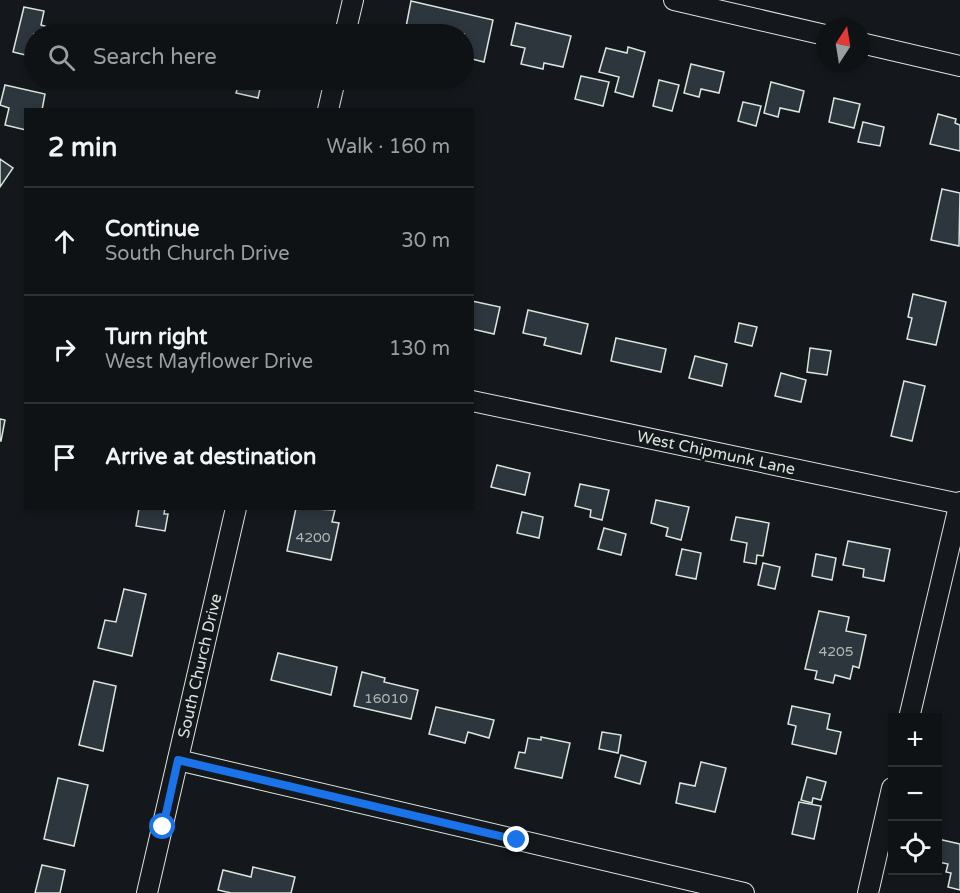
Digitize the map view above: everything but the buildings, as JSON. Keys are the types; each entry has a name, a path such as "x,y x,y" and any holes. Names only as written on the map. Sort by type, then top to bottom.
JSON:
{"street":[{"path":"347,24 353,0"},
{"path":"674,0 816,33"},
{"path":"870,46 960,66"},
{"path":"328,108 333,90"},
{"name":"West Chipmunk Lane","path":"474,401 960,503"},
{"path":"910,713 960,503"},
{"name":"South Church Drive","path":"147,893 236,510"},
{"path":"178,760 744,893"},
{"path":"868,893 888,806"}],"route":[{"path":"163,827 178,760 517,840"}]}
